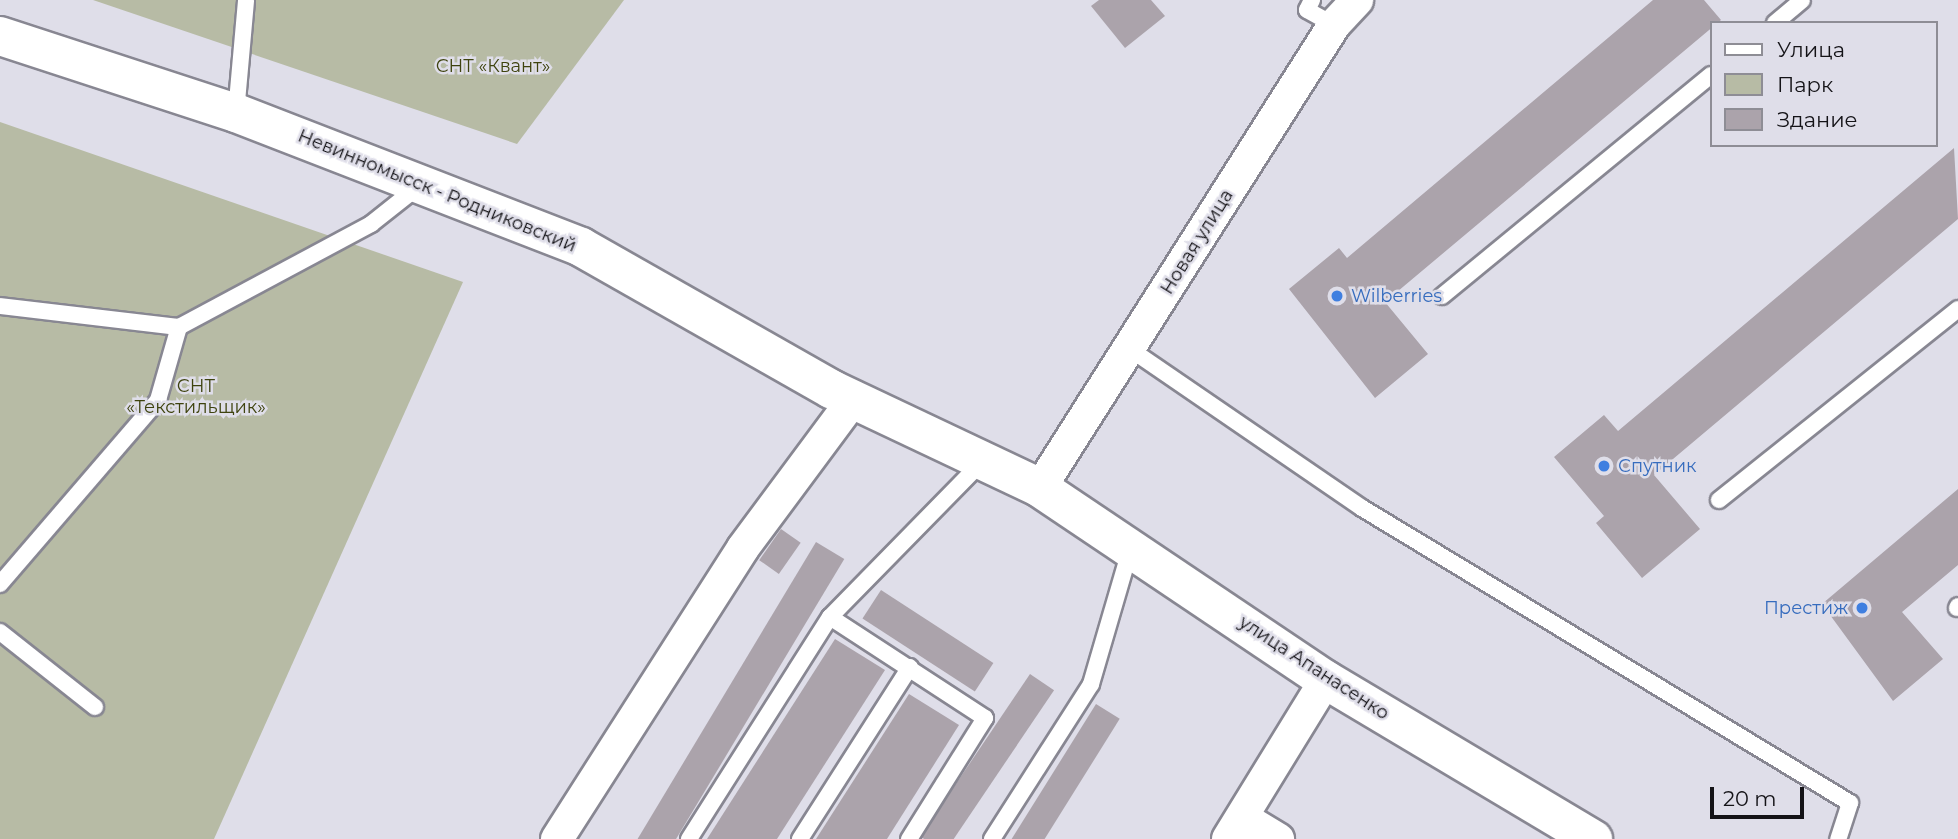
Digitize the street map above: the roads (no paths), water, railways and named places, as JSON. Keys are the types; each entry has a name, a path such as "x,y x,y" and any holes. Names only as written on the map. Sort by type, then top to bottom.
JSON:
{"street":[{"name":"Новая улица","path":"1040,488 1334,25 1357,0"},
{"name":"Невинномысск - Родниковский","path":"0,36 236,113 424,182 581,247 842,395 1040,488"},
{"path":"557,839 842,395"},
{"name":"улица Апанасенко","path":"1040,488 1131,545 1326,680 1593,839"},
{"path":"1278,839 1236,828 1326,680"}],"lane":[{"path":"236,113 246,0"},
{"path":"1312,0 1307,10 1334,25"},
{"path":"1776,21 1802,0"},
{"path":"1442,296 1710,76"},
{"path":"0,306 179,327 371,224 424,182"},
{"path":"1719,500 1958,309"},
{"path":"0,584 158,400 179,327"},
{"path":"1130,349 1362,508 1850,803 1838,839"},
{"path":"689,839 831,617 984,460"},
{"path":"992,839 1091,684 1131,545"},
{"path":"831,617 985,719 909,839"},
{"path":"0,632 94,707"},
{"path":"800,839 910,667"}],"place":[{"name":"Wilberries","path":"1337,296"},
{"name":"Спутник","path":"1604,466"},
{"name":"Престиж","path":"1862,608"}],"park label":[{"name":"СНТ «Квант»","path":"493,66"},
{"name":"СНТ «Текстильщик»","path":"196,397"}]}
